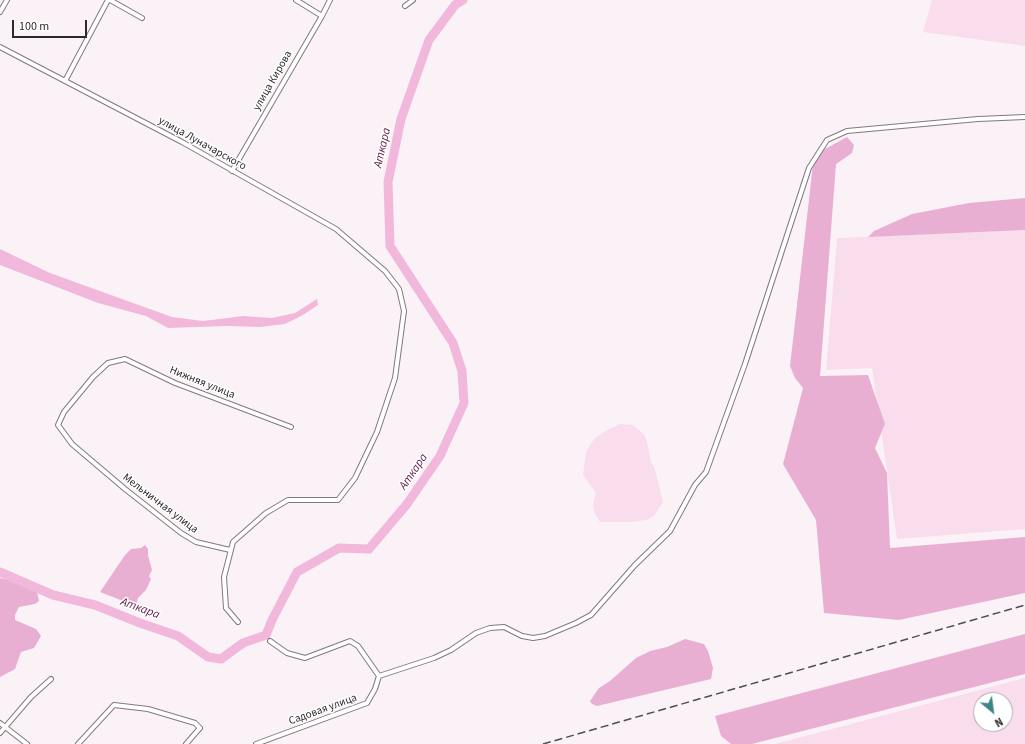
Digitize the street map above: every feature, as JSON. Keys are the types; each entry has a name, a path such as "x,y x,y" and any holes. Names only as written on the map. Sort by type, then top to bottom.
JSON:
{"street":[{"path":"0,12 6,0"},
{"path":"65,81 109,0 142,18"},
{"path":"296,0 322,16"},
{"name":"улица Кирова","path":"232,171 330,0"},
{"path":"405,6 413,0"},
{"name":"улица Луначарского","path":"0,47 182,142 336,229 385,271 399,289 404,311 395,378 378,432 355,478 338,500 288,500 266,513 233,542 230,550"},
{"path":"270,641 287,653 305,658 350,642 358,646 378,676 434,658 451,650 476,633 490,628 504,627 522,636 533,638 545,636 591,615 635,565 670,531 695,485 706,472 745,364 810,168 826,140 847,132 978,119 1025,117"},
{"name":"Нижняя улица","path":"108,363 125,359 175,383 291,427"},
{"name":"Мельничная улица","path":"108,363 93,377 64,412 58,425 72,444 181,533 196,542 230,550"},
{"path":"230,550 224,577 226,608 238,622"},
{"name":"Садовая улица","path":"256,744 367,703 375,689 378,676"},
{"path":"0,733 31,697 51,679"},
{"path":"78,744 114,705 148,709 195,723 200,728 197,734 186,744"},
{"path":"0,723 6,726 27,744"}],"shaded area":[{"path":"932,0 1025,0 1025,46 923,32"},
{"path":"847,137 854,145 852,153 836,164 820,376 868,375 885,424 875,448 887,473 890,548 1025,537 1025,593 899,620 824,613 816,520 783,464 803,388 795,378 790,366 814,155"},
{"path":"1025,198 1025,230 868,237 874,231 912,214 969,203"},
{"path":"1025,230 1025,529 897,539 872,368 826,370 837,238"},
{"path":"0,249 50,273 172,317 203,321 243,316 272,318 295,313 317,299 318,305 285,324 260,327 226,326 168,328 146,316 98,303 0,265"},
{"path":"620,424 633,425 644,434 663,502 654,516 647,520 630,522 600,522 595,514 593,505 596,493 583,475 586,452 594,439 607,430"},
{"path":"145,545 148,549 152,570 149,576 151,579 146,590 138,598 136,606 100,592 125,555 131,549 141,548"},
{"path":"0,578 24,584 37,592 39,601 35,604 19,607 15,615 15,620 36,629 41,636 34,648 21,652 15,669 0,677"},
{"path":"1025,634 1025,674 752,744 731,744 721,736 715,716"},
{"path":"685,639 704,644 708,651 713,668 711,679 597,706 592,704 590,701 599,688 610,681 636,658 650,651 667,647"},
{"path":"1025,678 1025,744 775,744"}],"waterway":[{"name":"Аткара","path":"0,572 53,595 95,605 178,636 208,657 221,659 243,643 266,635 272,620 297,572 339,548 369,549 407,504 440,456 464,403 462,371 453,343 390,246 388,182 401,119 429,40 455,5 463,0"}],"railway":[{"path":"543,744 1025,605"}]}
